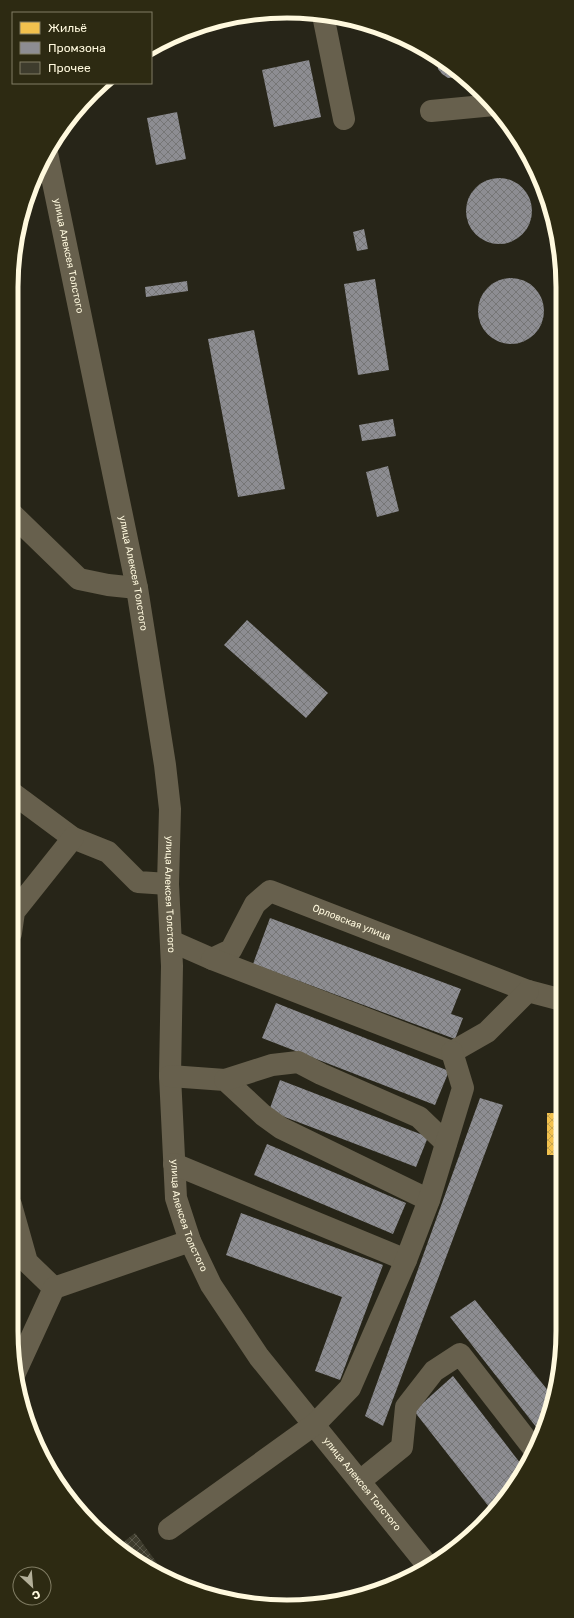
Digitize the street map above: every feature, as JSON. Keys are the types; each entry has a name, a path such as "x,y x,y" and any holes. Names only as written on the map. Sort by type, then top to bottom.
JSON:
{"street":[{"path":"324,20 344,118"},
{"path":"431,111 485,106"},
{"name":"улица Алексея Толстого","path":"49,162 77,293 136,588 170,809 168,884 172,966 170,1076 176,1198 190,1241 210,1285 250,1344 425,1562"},
{"path":"18,520 79,579 108,585 136,588"},
{"path":"18,797 74,838 108,852 138,882 168,884"},
{"path":"18,907 74,838"},
{"name":"Орловская улица","path":"212,959 231,950 255,904 270,891 528,991 556,998"},
{"path":"171,941 212,959 452,1052"},
{"path":"452,1052 487,1032 528,991"},
{"path":"169,1529 315,1424 350,1388 406,1260 429,1200 463,1088 452,1052"},
{"path":"170,1076 226,1080 272,1065 298,1062 321,1074 419,1117 446,1142"},
{"path":"226,1080 263,1115 281,1128 429,1200"},
{"path":"174,1164 406,1260"},
{"path":"18,1230 27,1262 54,1288"},
{"path":"20,1363 54,1288 190,1241"},
{"path":"360,1481 402,1447 406,1407 434,1371 460,1354 531,1445"}],"building: Жильё":[{"path":"547,1113 556,1113 556,1155 547,1155"}],"building: Промзона":[{"path":"309,60 321,117 274,127 262,70"},
{"path":"438,64 455,77 448,78 438,69"},
{"path":"177,112 186,159 156,165 147,118"},
{"path":"493,178 505,178 517,183 527,193 532,205 530,224 517,239 505,244 493,244 481,239 471,229 466,217 466,205 471,193 481,183"},
{"path":"364,229 368,249 357,251 353,232"},
{"path":"511,278 524,280 539,293 542,298 544,311 542,324 529,339 524,342 511,344 498,342 483,329 480,324 478,311 480,298 493,283 498,280"},
{"path":"375,279 389,370 358,375 344,284"},
{"path":"187,281 188,291 146,297 145,287"},
{"path":"254,330 285,489 238,497 208,339"},
{"path":"393,419 396,436 362,441 359,425"},
{"path":"388,466 399,511 377,517 366,472"},
{"path":"247,620 328,693 306,718 224,645"},
{"path":"270,918 461,989 451,1014 463,1018 455,1039 253,964"},
{"path":"276,1003 449,1071 435,1105 262,1038"},
{"path":"280,1080 428,1137 416,1167 269,1111"},
{"path":"480,1098 503,1105 383,1426 365,1416"},
{"path":"267,1144 406,1203 393,1234 254,1175"},
{"path":"241,1213 383,1265 340,1380 315,1371 342,1297 226,1255"},
{"path":"475,1300 549,1392 538,1429 450,1317"},
{"path":"453,1376 521,1464 511,1480 489,1507 414,1411"}],"building: Прочее":[{"path":"135,1533 157,1563 154,1565 152,1564 122,1543"}]}
